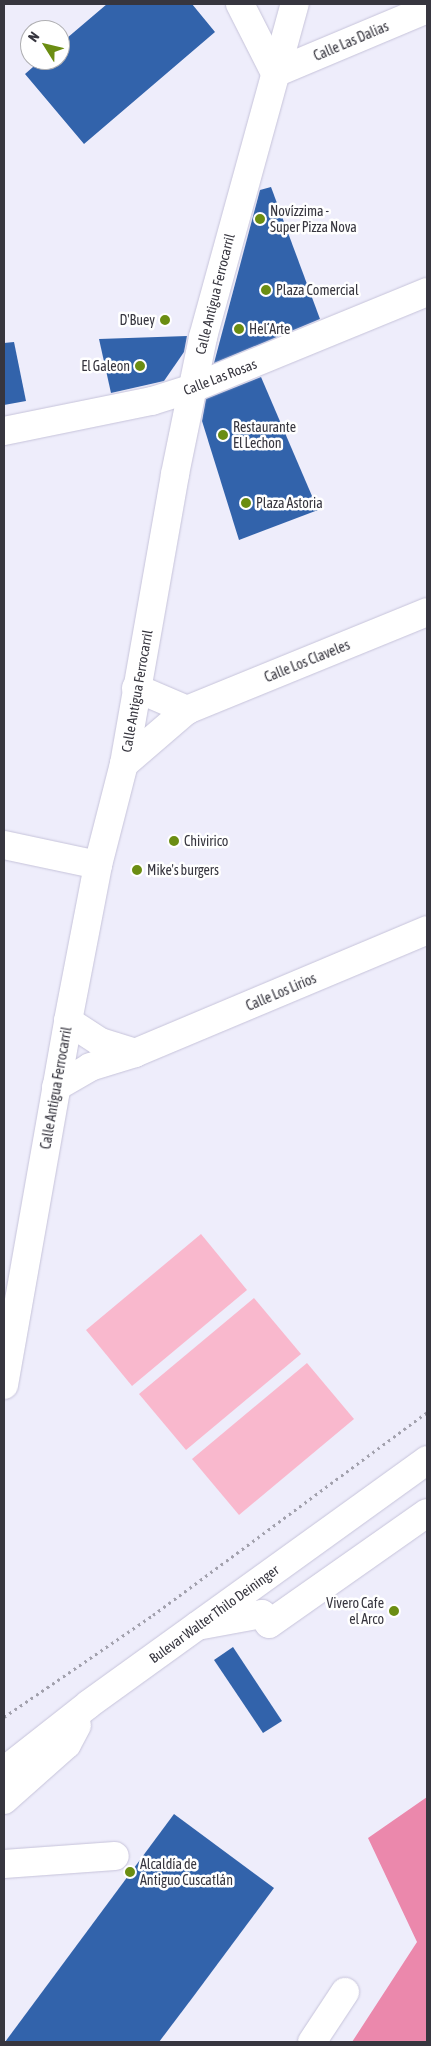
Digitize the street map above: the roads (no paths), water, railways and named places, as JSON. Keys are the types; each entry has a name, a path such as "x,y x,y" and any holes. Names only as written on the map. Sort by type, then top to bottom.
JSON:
{"street":[{"path":"240,4 275,73"},
{"name":"Calle Antigua Ferrocarril","path":"4,1385 68,1021 98,865 124,764 136,688 203,337 295,4"},
{"name":"Calle Las Dalias","path":"275,73 427,10"},
{"name":"Calle Las Rosas","path":"4,431 144,403 193,388 427,292"},
{"name":"Calle Los Claveles","path":"124,764 187,710 427,612"},
{"path":"136,688 187,710"},
{"path":"4,845 98,865"},
{"name":"Calle Los Lirios","path":"56,1087 90,1068 135,1053 427,930"},
{"path":"68,1021 100,1042 135,1053"},
{"name":"Bulevar Walter Thilo Deininger","path":"4,1771 89,1704 427,1460"},
{"path":"197,1626 262,1614 269,1624 427,1513"},
{"path":"4,1800 67,1744 89,1704"},
{"path":"4,1755 39,1743"},
{"path":"4,1784 37,1752 39,1743"},
{"path":"4,1864 115,1856"},
{"path":"312,2042 345,1992"}],"place":[{"name":"Novízzima - Super Pizza Nova","path":"260,219"},
{"name":"Plaza Comercial","path":"266,290"},
{"name":"D'Buey","path":"165,320"},
{"name":"Hel´Arte","path":"239,329"},
{"name":"El Galeon","path":"140,366"},
{"name":"Restaurante El Lechon","path":"223,435"},
{"name":"Plaza Astoria","path":"246,503"},
{"name":"Chivirico","path":"174,841"},
{"name":"Mike's burgers","path":"137,870"},
{"name":"Vivero Cafe el Arco","path":"394,1611"},
{"name":"Alcaldía de Antiguo Cuscatlán","path":"130,1872"}]}
